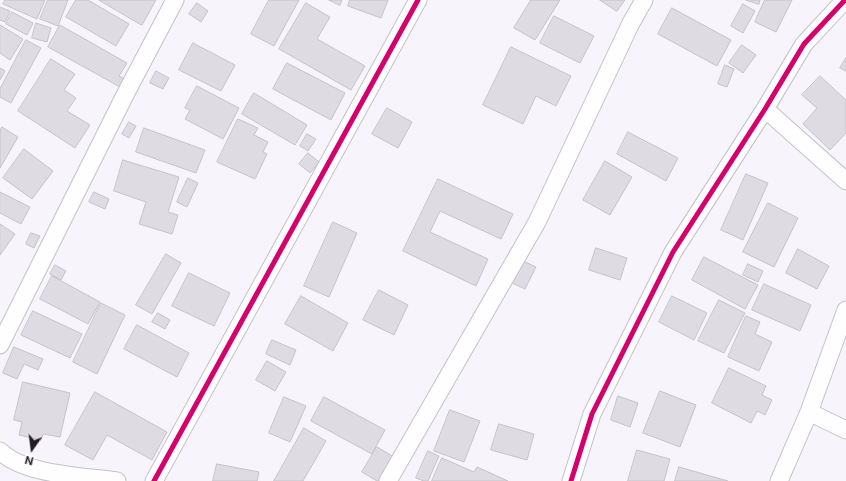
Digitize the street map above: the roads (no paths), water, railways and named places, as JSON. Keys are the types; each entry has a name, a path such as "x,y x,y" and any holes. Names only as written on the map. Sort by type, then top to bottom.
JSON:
{"street":[{"path":"0,345 175,0"},
{"path":"154,481 418,0"},
{"path":"388,481 537,222 631,23 644,0"},
{"path":"571,481 592,414 673,252 766,109 804,44 845,0"},
{"path":"766,109 846,181"},
{"path":"779,481 809,412 846,310"},
{"path":"809,412 846,430"},
{"path":"0,451 7,457 40,471 117,481"}]}
